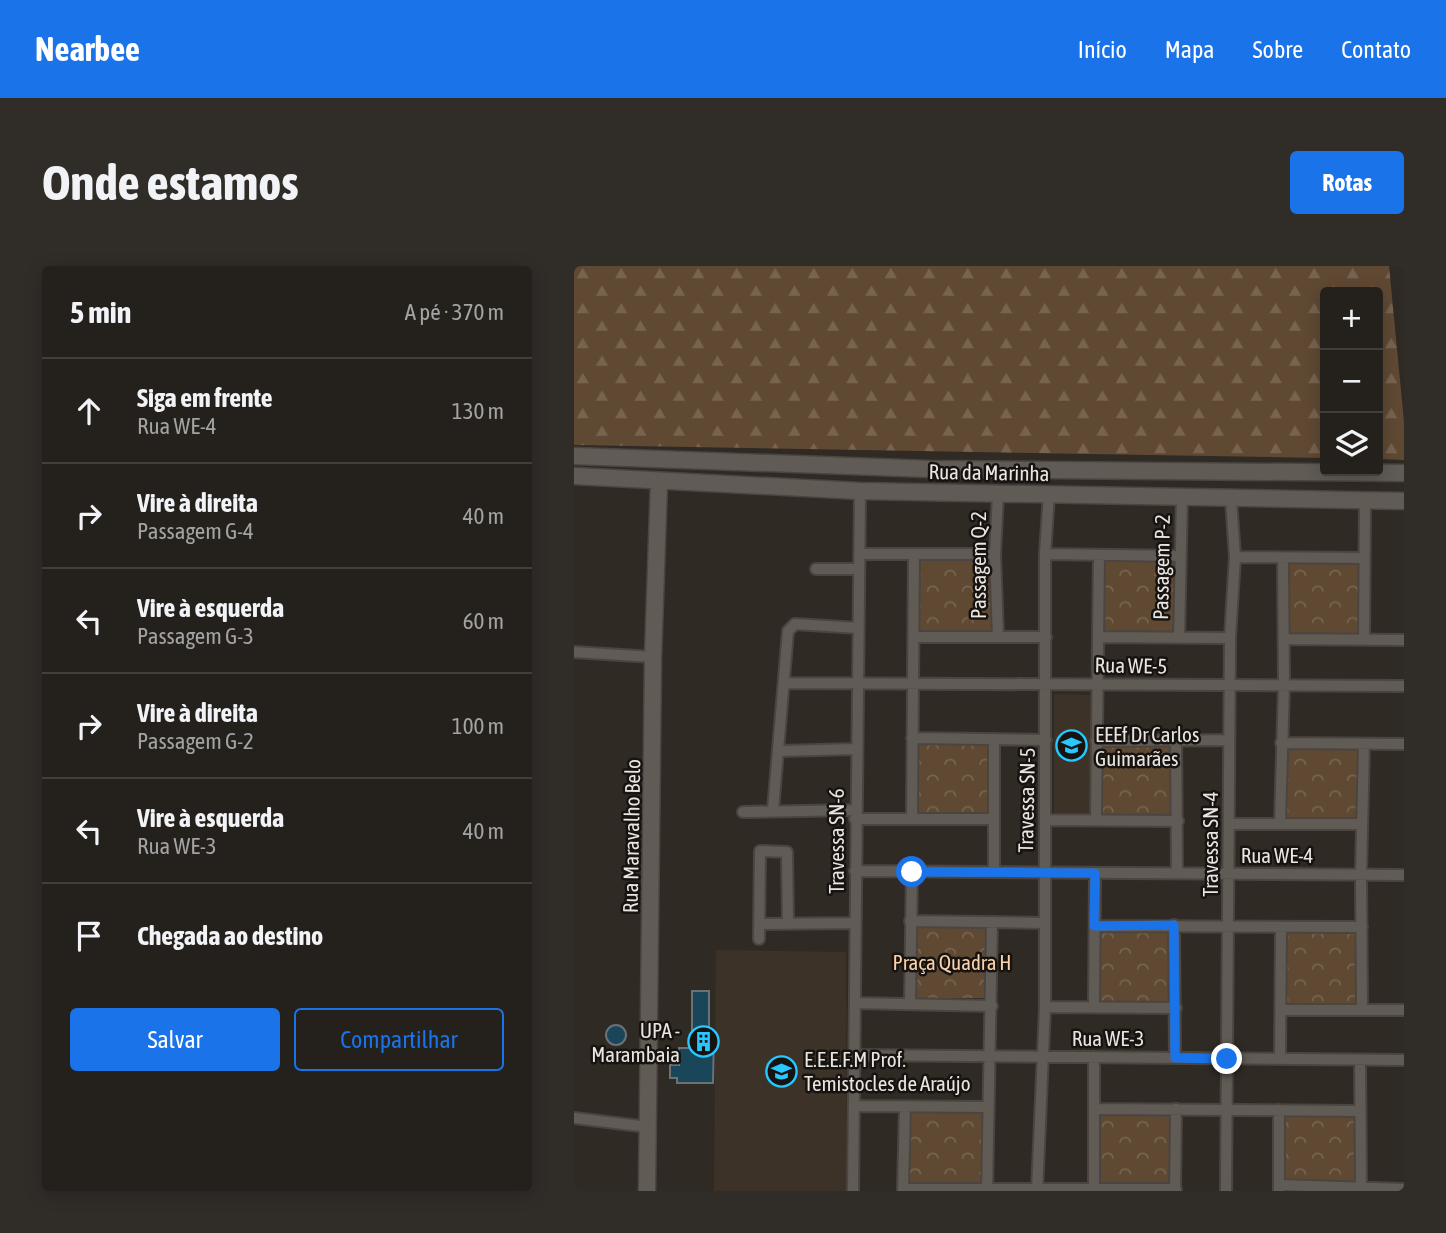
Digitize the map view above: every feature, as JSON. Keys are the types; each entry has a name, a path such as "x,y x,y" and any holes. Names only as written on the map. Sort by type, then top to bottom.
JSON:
{"main road":[{"name":"Rua da Marinha","path":"574,456 955,469 1404,473"},
{"path":"882,491 958,485 964,474 955,469"},
{"name":"Rua da Marinha","path":"574,476 860,491 1404,501"},
{"name":"Rua Maravalho Belo","path":"647,1191 653,657 659,482"}],"street":[{"name":"Travessa SN-6","path":"853,1191 855,750 860,491"},
{"name":"Passagem Q-2","path":"998,494 995,554 998,637"},
{"name":"Travessa SN-5","path":"1037,1190 1040,1057 1045,1007 1045,554 1049,494"},
{"name":"Passagem P-2","path":"1178,638 1182,497"},
{"name":"Travessa SN-4","path":"1226,1191 1230,638 1236,557 1231,499"},
{"path":"1364,640 1365,500"},
{"path":"859,554 995,554"},
{"path":"912,819 914,554"},
{"path":"1045,554 1179,556"},
{"path":"1096,820 1099,555"},
{"path":"1236,557 1364,558"},
{"path":"1279,824 1284,685 1283,558"},
{"path":"816,569 858,569"},
{"path":"773,810 788,631 795,625 858,628"},
{"path":"915,637 1046,637"},
{"path":"1098,637 1230,638"},
{"path":"1284,639 1404,640"},
{"path":"574,652 653,657"},
{"name":"Rua WE-5","path":"784,683 1404,686"},
{"path":"912,738 1046,740"},
{"path":"993,739 993,871"},
{"path":"1175,740 1177,873"},
{"path":"1096,741 1229,740"},
{"path":"1282,743 1404,744"},
{"path":"1362,1010 1360,874 1364,744"},
{"path":"780,751 855,750"},
{"path":"743,813 773,810 912,819 993,819"},
{"path":"1045,820 1178,821"},
{"path":"1229,824 1362,824"},
{"path":"759,939 759,853 762,850 787,852 788,923"},
{"name":"Rua WE-4","path":"855,870 1229,875 1404,874"},
{"path":"910,1004 912,872"},
{"path":"1094,1007 1095,873"},
{"path":"910,920 1044,923"},
{"path":"987,1190 992,922"},
{"path":"760,924 855,923"},
{"path":"1174,925 1175,1058"},
{"path":"1094,926 1362,928"},
{"path":"1280,1059 1282,927"},
{"path":"855,1003 992,1006"},
{"path":"1045,1007 1176,1008"},
{"path":"1281,1010 1404,1010"},
{"name":"Rua WE-3","path":"854,1055 1404,1060"},
{"path":"1094,1057 1094,1188"},
{"path":"1360,1060 1361,1187"},
{"path":"855,1106 988,1107"},
{"path":"905,1107 904,1190 1176,1190 1177,1109"},
{"path":"1094,1109 1360,1111"},
{"path":"1279,1111 1279,1188 1404,1189"},
{"path":"574,1118 648,1127"}],"shaded area":[{"name":"EEEf Dr Carlos Guimarães","path":"1054,694 1091,695 1090,817 1054,817"},
{"name":"E.E.E.F.M Prof. Temistocles de Araújo","path":"716,950 846,952 847,1191 714,1191"}],"green space":[{"path":"574,266 1389,266 1404,422 1404,460 1383,459 1383,287 1320,287 1320,458 574,445"},
{"path":"914,554 995,554 998,637 915,637"},
{"path":"1099,555 1179,556 1179,638 1099,637"},
{"path":"1283,558 1364,558 1364,640 1284,639"},
{"path":"912,738 994,739 994,819 912,819"},
{"path":"1176,740 1178,821 1096,820 1096,741"},
{"path":"1281,743 1364,744 1362,824 1280,824"},
{"name":"Praça Quadra H","path":"916,923 987,926 990,998 917,998"},
{"path":"1174,925 1176,1008 1094,1007 1095,926"},
{"path":"1281,927 1362,927 1362,1010 1281,1010"},
{"path":"905,1107 988,1107 987,1190 903,1189"},
{"path":"1094,1109 1176,1109 1176,1189 1094,1188"},
{"path":"1279,1110 1360,1111 1361,1187 1279,1185"}],"building":[{"name":"UPA - Marambaia","path":"692,991 709,991 709,1036 714,1036 713,1083 677,1083 677,1078 670,1078 670,1065 679,1065 679,1048 692,1048"},
{"path":"616,1025 623,1028 626,1035 623,1042 616,1045 609,1042 606,1035 609,1028"}],"place":[{"name":"EEEf Dr Carlos Guimarães","path":"1072,746"},
{"name":"UPA - Marambaia","path":"703,1042"},
{"name":"E.E.E.F.M Prof. Temistocles de Araújo","path":"781,1071"}],"route":[{"path":"912,872 1095,873 1094,926 1174,925 1175,1058 1227,1059"}]}
